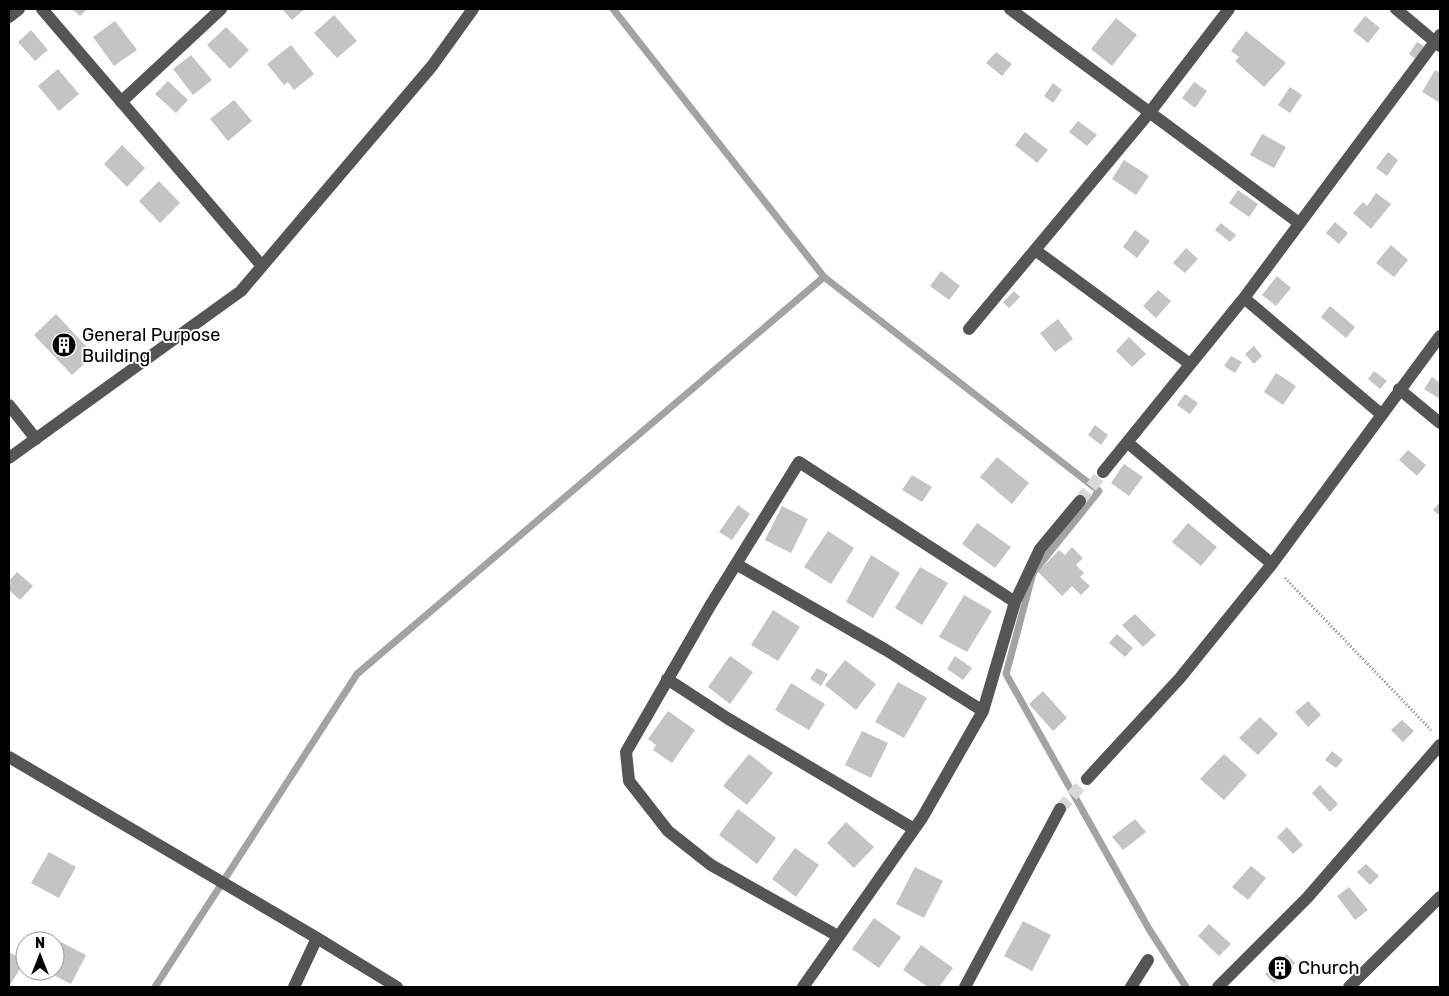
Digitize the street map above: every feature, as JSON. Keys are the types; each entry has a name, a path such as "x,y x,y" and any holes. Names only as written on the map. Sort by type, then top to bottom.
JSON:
{"street":[{"path":"9,17 19,9"},
{"path":"42,9 262,266"},
{"path":"121,102 221,9"},
{"path":"9,458 241,290 432,66 473,9"},
{"path":"1010,9 1299,223"},
{"path":"969,329 1150,112 1229,9"},
{"path":"1102,472 1128,443 1244,298 1438,41 1396,9"},
{"path":"1035,250 1190,364"},
{"path":"1244,298 1381,414"},
{"path":"1087,780 1180,678 1272,564 1399,389 1440,336"},
{"path":"1399,389 1440,423"},
{"path":"9,405 36,439"},
{"path":"1128,443 1272,564"},
{"path":"838,936 711,865 668,831 629,781 626,752 667,679 799,462 1016,602"},
{"path":"803,987 914,829 983,711 1016,602 1040,549 1080,501"},
{"path":"736,564 886,650 983,711"},
{"path":"667,679 727,718 914,829"},
{"path":"1218,987 1307,898 1440,745"},
{"path":"9,757 397,987"},
{"path":"966,987 1060,809"},
{"path":"1349,987 1440,897"},
{"path":"294,987 317,938"},
{"path":"1131,987 1148,960"}],"path":[{"path":"1272,564 1434,733"}],"building":[{"path":"72,9 87,9 80,16"},
{"path":"282,9 305,9 292,20"},
{"path":"334,15 357,41 337,58 314,33"},
{"path":"1365,16 1380,28 1368,43 1353,31"},
{"path":"1116,18 1137,35 1112,66 1091,49"},
{"path":"115,21 137,50 114,66 93,37"},
{"path":"226,27 249,50 230,69 207,45"},
{"path":"31,30 48,50 35,61 18,42"},
{"path":"1246,31 1286,63 1264,87 1235,61 1239,57 1231,51"},
{"path":"1417,42 1424,46 1416,59 1409,54"},
{"path":"291,45 314,74 294,90 288,82 284,85 267,64"},
{"path":"996,52 1012,64 1002,76 986,63"},
{"path":"191,55 212,80 193,95 173,69"},
{"path":"58,69 79,94 59,111 38,86"},
{"path":"1435,70 1440,73 1440,103 1422,92"},
{"path":"168,81 188,100 176,113 155,94"},
{"path":"1194,82 1207,91 1195,108 1182,98"},
{"path":"1053,83 1062,90 1053,103 1044,96"},
{"path":"1290,87 1302,95 1290,113 1278,105"},
{"path":"234,100 252,121 228,141 210,119"},
{"path":"1078,121 1097,135 1087,146 1069,132"},
{"path":"1025,132 1048,150 1037,163 1015,145"},
{"path":"1262,134 1286,147 1274,168 1250,155"},
{"path":"122,145 145,168 127,187 104,164"},
{"path":"1388,152 1398,160 1387,176 1376,168"},
{"path":"1124,160 1149,176 1136,195 1112,179"},
{"path":"159,181 180,203 160,223 139,201"},
{"path":"1238,190 1258,204 1249,217 1229,203"},
{"path":"1376,193 1391,204 1371,229 1353,213 1363,202 1367,206"},
{"path":"1335,222 1348,233 1339,244 1326,233"},
{"path":"1221,223 1236,235 1230,242 1215,230"},
{"path":"1135,230 1150,241 1137,258 1123,247"},
{"path":"1391,245 1408,260 1394,277 1376,263"},
{"path":"1186,248 1198,259 1185,273 1173,263"},
{"path":"941,271 960,286 949,300 930,286"},
{"path":"1277,276 1291,288 1276,306 1262,295"},
{"path":"1158,290 1171,301 1156,318 1143,306"},
{"path":"1014,291 1020,297 1009,308 1003,302"},
{"path":"1330,306 1355,327 1346,338 1321,317"},
{"name":"General Purpose Building","path":"56,314 94,355 72,375 34,335"},
{"path":"1058,319 1073,339 1055,352 1040,333"},
{"path":"1129,337 1146,354 1132,367 1116,351"},
{"path":"1254,346 1262,356 1254,364 1245,354"},
{"path":"1231,356 1242,362 1235,373 1224,366"},
{"path":"1374,371 1387,381 1380,389 1368,379"},
{"path":"1276,373 1296,386 1283,405 1264,392"},
{"path":"1432,377 1440,383 1440,399 1424,389"},
{"path":"1185,394 1198,403 1190,414 1177,405"},
{"path":"1095,425 1108,435 1101,445 1088,435"},
{"path":"1408,450 1426,465 1417,476 1399,460"},
{"path":"997,457 1029,483 1012,504 980,477"},
{"path":"1124,464 1143,477 1129,496 1111,483"},
{"path":"912,475 932,487 922,502 902,490"},
{"path":"1440,502 1440,516 1433,510"},
{"path":"738,505 750,514 732,540 719,532"},
{"path":"782,506 808,519 791,553 765,540"},
{"path":"977,523 1011,547 995,568 962,544"},
{"path":"1188,523 1217,547 1201,566 1172,542"},
{"path":"828,531 854,548 831,584 804,567"},
{"path":"1072,547 1083,558 1076,565 1084,573 1080,577 1090,586 1081,595 1072,586 1062,596 1038,572 1059,550 1065,555"},
{"path":"871,555 900,573 873,618 846,602"},
{"path":"920,567 948,583 922,625 895,608"},
{"path":"17,572 33,586 20,600 9,590 9,581"},
{"path":"964,595 992,611 967,652 939,637"},
{"path":"773,610 800,627 778,661 751,645"},
{"path":"1135,614 1156,635 1143,647 1122,625"},
{"path":"1117,634 1133,648 1125,657 1109,643"},
{"path":"730,656 753,672 730,704 708,687"},
{"path":"955,656 972,668 963,680 947,669"},
{"path":"845,660 876,684 856,710 825,685"},
{"path":"817,668 828,674 821,686 810,679"},
{"path":"898,682 927,698 904,738 875,722"},
{"path":"791,683 825,704 809,730 775,710"},
{"path":"1043,691 1067,718 1053,731 1029,704"},
{"path":"1308,701 1321,715 1308,727 1295,712"},
{"path":"668,711 695,730 672,763 653,750 656,745 648,739"},
{"path":"1260,717 1278,734 1258,755 1239,738"},
{"path":"1402,720 1414,731 1403,742 1391,730"},
{"path":"862,731 888,743 871,778 845,765"},
{"path":"1332,751 1343,760 1336,768 1325,760"},
{"path":"749,754 773,773 747,805 723,786"},
{"path":"1224,754 1247,775 1224,800 1200,779"},
{"path":"1320,785 1338,804 1330,812 1312,793"},
{"path":"738,809 776,838 757,864 719,835"},
{"path":"1135,819 1146,832 1123,850 1112,837"},
{"path":"846,822 874,847 854,868 827,843"},
{"path":"1287,827 1303,845 1293,854 1277,837"},
{"path":"795,848 819,865 796,897 772,879"},
{"path":"49,852 76,867 59,898 31,883"},
{"path":"1366,864 1379,876 1370,885 1357,872"},
{"path":"1251,866 1266,878 1248,900 1232,887"},
{"path":"915,867 943,881 924,918 896,904"},
{"path":"1349,887 1368,910 1355,920 1337,896"},
{"path":"874,918 901,937 879,968 852,949"},
{"path":"1023,921 1051,935 1032,971 1004,956"},
{"path":"1209,924 1231,944 1219,956 1198,936"},
{"path":"65,944 86,955 71,984 65,981"},
{"path":"921,945 953,968 939,987 928,987 903,970"},
{"path":"9,952 15,955 15,977 9,984"},
{"name":"Church","path":"1286,954 1295,963 1274,983 1265,974"}],"waterway":[{"path":"155,987 357,674 824,277 613,9"},
{"path":"824,277 1099,491 1033,573 1006,674 1149,929 1186,987"}],"tunnel":[{"path":"1080,501 1103,472"},
{"path":"1060,809 1087,779"}],"place":[{"name":"General Purpose Building","path":"64,345"},
{"name":"Church","path":"1280,968"}]}
